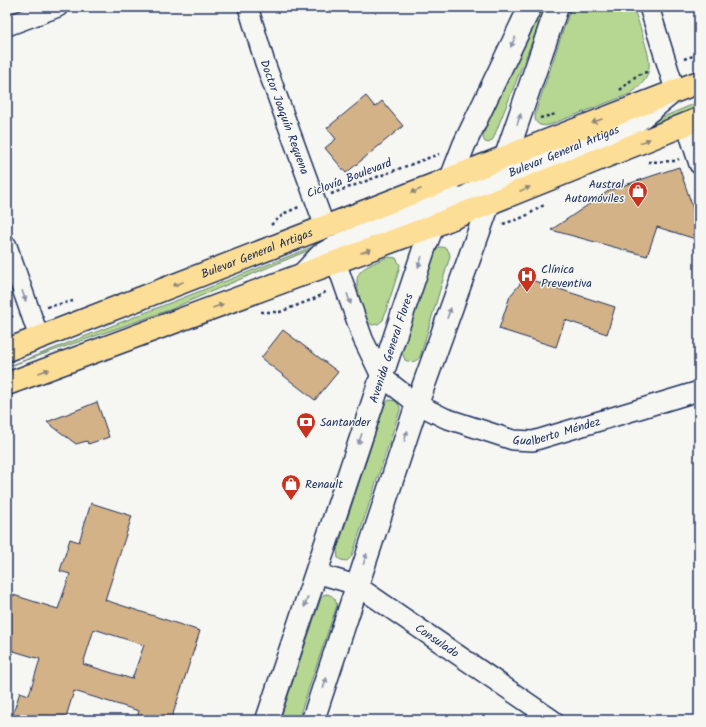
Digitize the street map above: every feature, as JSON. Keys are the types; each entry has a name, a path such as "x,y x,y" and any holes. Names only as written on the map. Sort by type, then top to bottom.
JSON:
{"main road":[{"name":"Avenida General Flores","path":"267,720 381,376 433,226 464,145 530,7"},
{"path":"312,720 417,404 506,156 557,7"},
{"name":"Bulevar General Artigas","path":"7,350 675,90 699,82"},
{"name":"Bulevar General Artigas","path":"433,226 463,199 498,178 637,121 675,90"},
{"name":"Bulevar General Artigas","path":"7,384 433,226 692,122"},
{"name":"Bulevar General Artigas","path":"302,275 321,255 341,244 419,213 464,189 492,170 506,156"}],"street":[{"path":"7,26 58,7"},
{"name":"Doctor Joaquín Requena","path":"248,7 265,63 325,227"},
{"path":"649,8 675,90"},
{"path":"692,122 699,164"},
{"path":"7,246 39,337"},
{"path":"336,262 363,339 381,376 417,404"},
{"name":"Gualberto Méndez","path":"417,404 445,418 513,440 533,441 699,391"},
{"name":"Consulado","path":"316,572 356,585 553,720"}],"path":[{"path":"618,91 636,76 699,54"},
{"path":"515,129 540,118 558,114"},
{"name":"Ciclovía Boulevard","path":"269,226 291,210 338,191 464,145"},
{"path":"7,320 11,316 29,309 78,300"}],"green space":[{"path":"541,7 546,7 493,139 489,143 485,142 483,136 489,120"},
{"path":"571,7 633,7 647,49 649,70 643,82 630,94 543,126 538,124 535,114"},
{"path":"699,102 699,106 520,178 564,158"},
{"path":"409,209 172,309 7,367"},
{"path":"440,247 447,249 450,256 420,357 413,362 409,362 405,360 402,352 435,250"},
{"path":"388,257 396,258 400,265 399,270 383,320 378,324 372,325 366,319 364,314 357,279 359,273 363,269"},
{"path":"389,400 396,401 400,407 400,410 352,556 347,561 341,560 338,558 337,550 385,404"},
{"path":"327,594 334,598 337,605 298,720 280,720 321,598 323,595"}],"building":[{"path":"366,96 375,107 382,101 403,126 346,173 325,148 336,139 327,128"},
{"name":"Austral Automóviles","path":"679,167 699,226 699,240 657,227 647,256 551,230 610,190"},
{"path":"525,278 615,307 607,334 565,320 556,347 499,329 510,296"},
{"path":"283,330 338,372 315,400 261,358"},
{"path":"97,402 109,437 88,444 87,441 76,444 47,422"},
{"path":"91,503 132,516 105,600 200,631 171,720 136,720 139,711 74,691 65,720 11,720 20,692 29,695 40,659 7,649 7,604 10,594 58,609 70,574 60,571 70,539 79,542","holes":["94,629 144,645 132,679 83,664"]}],"place":[{"name":"Austral Automóviles","path":"638,208"},
{"name":"Clínica Preventiva","path":"527,293"},
{"name":"Santander","path":"306,439"},
{"name":"Renault","path":"291,501"}]}
